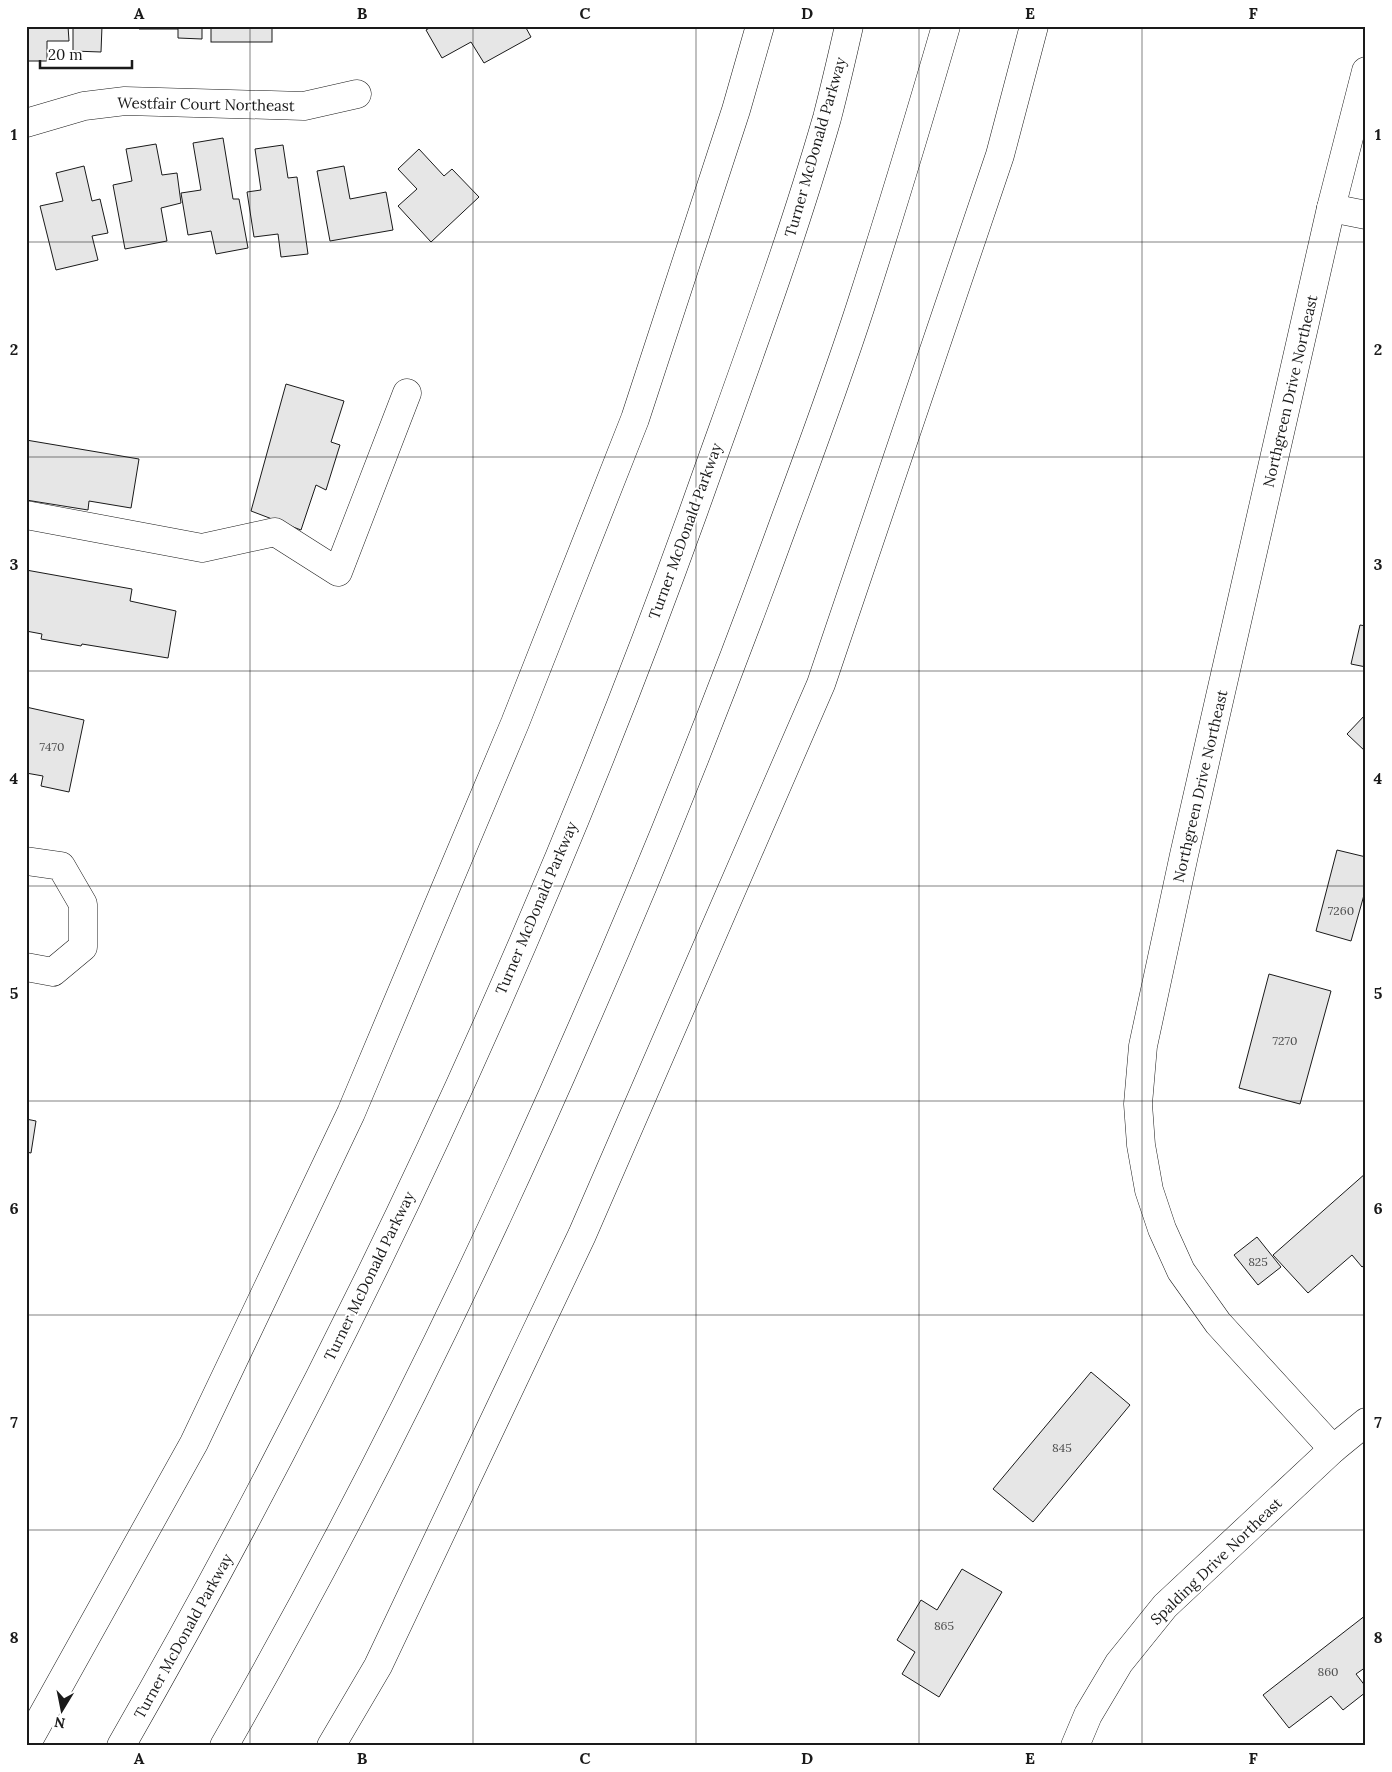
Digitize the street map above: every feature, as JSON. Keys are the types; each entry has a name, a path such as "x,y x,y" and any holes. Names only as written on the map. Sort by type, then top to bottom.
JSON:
{"main road":[{"path":"26,1745 194,1443 351,1113 515,723 635,419 736,110 760,26"},
{"name":"Turner McDonald Parkway","path":"121,1746 248,1516 328,1362 400,1214 470,1062 539,904 603,749 656,613 723,428 774,281 827,117 849,26"},
{"path":"224,1746 323,1566 408,1403 481,1252 621,939 686,782 743,635 804,467 859,309 912,143 946,26"},
{"path":"331,1746 378,1666 582,1236 821,684 1000,155 1034,26"},
{"name":"Northgreen Drive Northeast","path":"1333,1449 1218,1323 1181,1271 1162,1229 1149,1190 1141,1145 1138,1104 1143,1046 1184,855 1331,208 1366,71"},
{"name":"Westfair Court Northeast","path":"26,123 84,106 125,101 304,106 357,94"},
{"path":"1331,208 1366,215"},
{"path":"26,515 202,548 275,532 338,572 407,393"},
{"path":"26,861 60,866 83,904 83,948 53,972 26,967"},
{"name":"Spalding Drive Northeast","path":"1075,1746 1088,1715 1119,1663 1165,1606 1333,1449 1366,1422"}],"building":[{"path":"26,26 68,26 69,41 47,41 47,61 26,61"},
{"path":"73,26 102,26 101,52 73,51"},
{"path":"139,26 202,26 202,39 178,38 178,29 139,29"},
{"path":"211,26 272,26 272,42 211,42"},
{"path":"433,26 525,26 531,37 484,63 471,42 442,58 426,30"},
{"path":"223,138 233,199 239,199 248,248 216,254 211,231 188,235 181,193 201,190 193,143"},
{"path":"156,144 162,175 177,173 181,203 161,208 167,241 125,249 113,185 132,181 126,149"},
{"path":"283,145 288,178 297,177 308,254 281,257 278,234 254,237 247,192 261,190 255,149"},
{"path":"419,149 444,176 452,169 479,197 431,242 398,206 417,189 398,169"},
{"path":"84,166 92,201 100,199 108,233 92,236 98,260 56,270 40,206 63,201 56,173"},
{"path":"344,166 350,199 386,192 393,230 330,241 317,171"},
{"path":"286,384 344,401 331,442 340,445 326,490 316,485 301,530 251,511"},
{"path":"26,440 139,459 131,508 89,501 88,510 26,500"},
{"path":"26,570 132,589 130,601 176,611 168,658 41,639 42,634 26,631"},
{"path":"1360,625 1366,626 1366,667 1351,664"},
{"path":"26,707 84,720 69,792 41,786 43,776 26,773"},
{"path":"1366,714 1366,752 1347,734"},
{"path":"1337,850 1366,857 1366,888 1351,941 1316,931"},
{"path":"1269,974 1331,991 1300,1104 1239,1088"},
{"path":"26,1119 36,1121 31,1153 26,1152"},
{"path":"1366,1173 1366,1264 1362,1267 1352,1255 1308,1293 1273,1255"},
{"path":"1257,1237 1281,1267 1258,1285 1234,1255"},
{"path":"1091,1372 1130,1405 1033,1522 993,1489"},
{"path":"962,1569 1002,1592 939,1697 902,1674 915,1652 897,1640 921,1600 937,1610"},
{"path":"1366,1615 1366,1667 1356,1674 1366,1687 1366,1692 1343,1710 1331,1696 1289,1728 1263,1695"}]}
